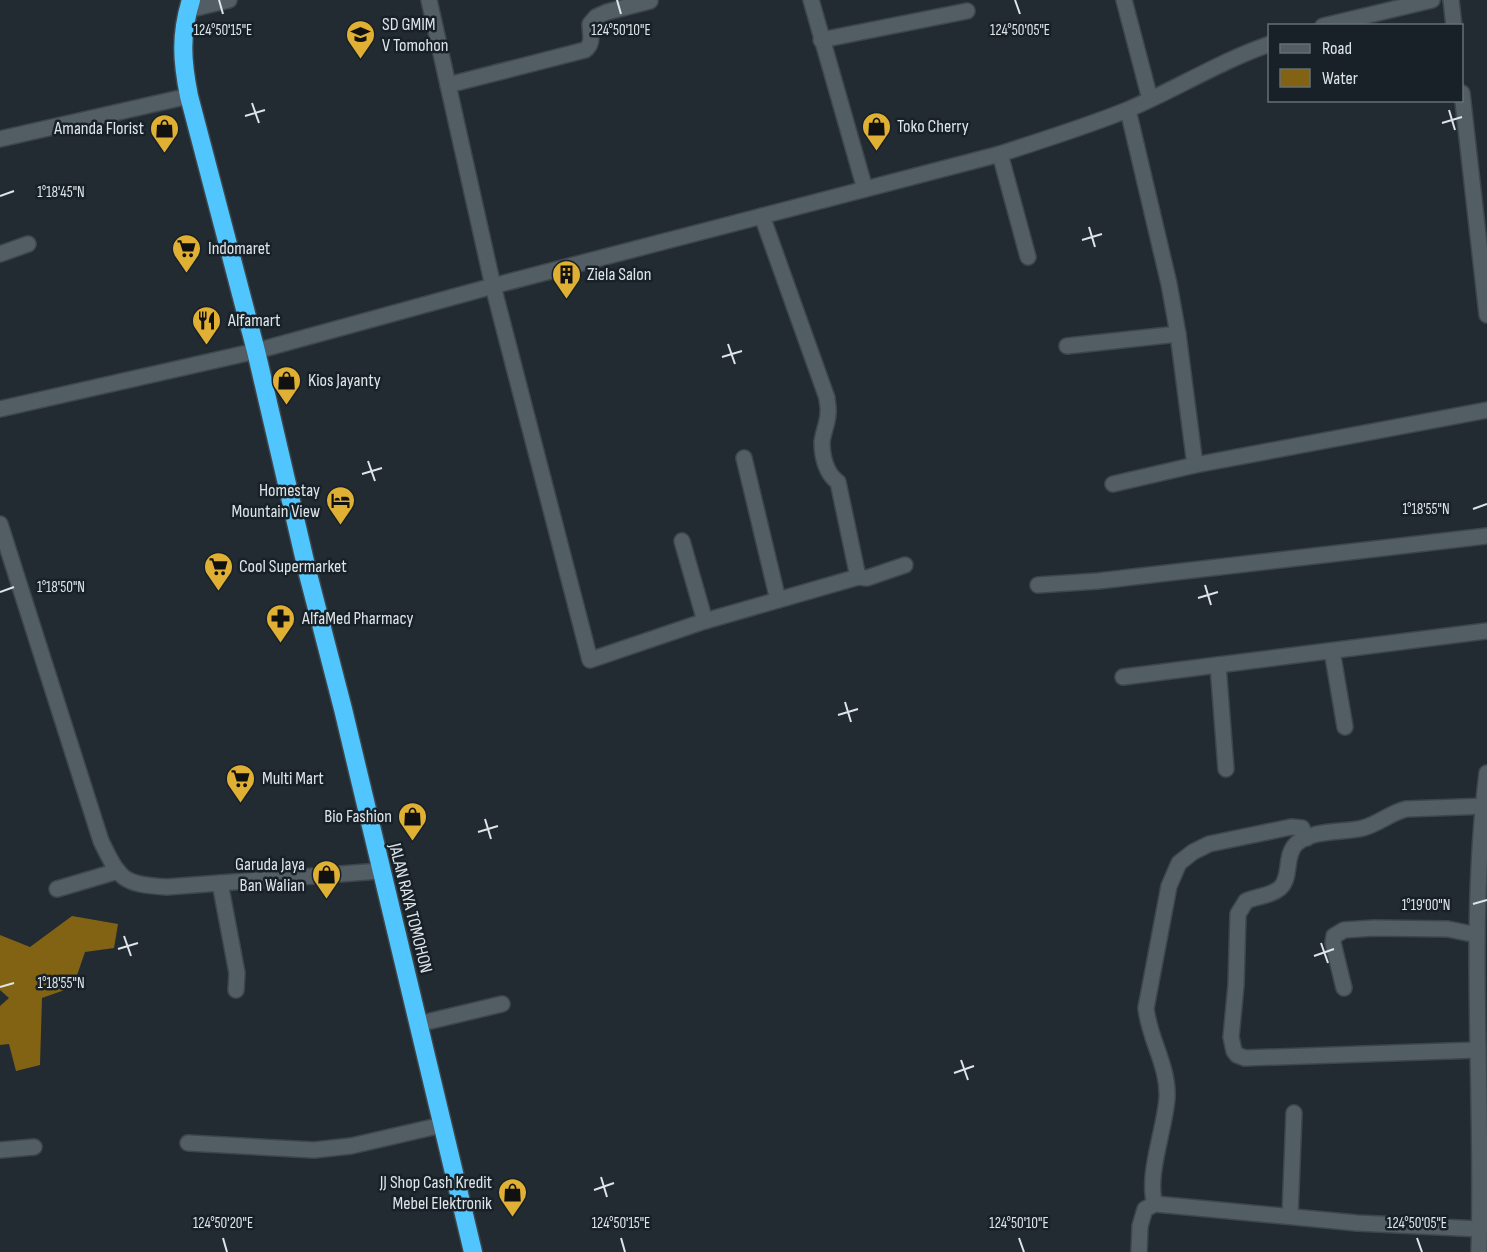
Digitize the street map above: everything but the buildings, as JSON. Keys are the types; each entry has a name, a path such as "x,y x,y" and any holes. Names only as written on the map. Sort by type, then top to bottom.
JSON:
{"highway":[{"name":"JALAN RAYA TOMOHON","path":"190,5 183,33 182,54 189,96 256,351 473,1252"}],"street":[{"path":"190,5 229,0"},
{"path":"429,0 493,286 590,660 705,621 858,577 867,578 905,565"},
{"path":"811,0 865,189"},
{"path":"1124,0 1150,99"},
{"path":"1331,24 1432,0"},
{"path":"1451,0 1454,24"},
{"path":"448,85 585,50 591,43 590,24 596,16 650,1"},
{"path":"821,40 967,10"},
{"path":"0,409 256,351 493,286 1000,154 1128,110 1268,44"},
{"path":"0,140 189,96"},
{"path":"1462,102 1482,241 1487,315"},
{"path":"1128,110 1169,284 1195,465"},
{"path":"1000,154 1028,257"},
{"path":"762,216 827,398 828,413 822,443 827,469 831,477 838,482 858,577"},
{"path":"0,254 28,244"},
{"path":"1067,346 1178,334"},
{"path":"1113,484 1195,465 1487,410"},
{"path":"744,458 778,600"},
{"path":"0,524 101,841 113,865 126,881 145,886 167,887 380,872"},
{"path":"1038,585 1107,580 1487,536"},
{"path":"682,541 705,621"},
{"path":"1123,677 1487,631"},
{"path":"1332,651 1345,727"},
{"path":"1218,665 1226,769"},
{"path":"1479,1252 1484,1185 1483,1119 1478,1050 1477,935 1487,773"},
{"path":"1478,1050 1280,1056 1254,1059 1238,1055 1232,1045 1231,1037 1236,986 1238,914 1246,901 1281,887 1290,851 1298,842 1317,835 1363,828 1406,809 1485,806"},
{"path":"1155,1204 1152,1187 1167,1097 1166,1080 1148,1022 1146,1008 1168,886 1179,864 1192,852 1209,844 1291,827 1302,828 1307,838"},
{"path":"57,888 118,871"},
{"path":"220,883 237,972 236,990"},
{"path":"1344,988 1333,943 1334,936 1344,930 1448,929 1477,935"},
{"path":"418,1024 502,1004"},
{"path":"1290,1216 1294,1113"},
{"path":"188,1143 324,1150 442,1125"},
{"path":"0,1150 34,1147"},
{"path":"1138,1252 1140,1226 1145,1209 1155,1204 1358,1223 1480,1229"}],"water":[{"path":"72,916 118,924 114,948 85,952 73,987 42,998 40,1065 16,1071 9,1044 0,1045 0,1006 9,998 0,990 0,935 30,947"}],"place":[{"name":"SD GMIM V Tomohon","path":"361,60"},
{"name":"Toko Cherry","path":"876,152"},
{"name":"Amanda Florist","path":"165,154"},
{"name":"Indomaret","path":"187,274"},
{"name":"Ziela Salon","path":"566,300"},
{"name":"Alfamart","path":"207,346"},
{"name":"Kios Jayanty","path":"287,406"},
{"name":"Homestay Mountain View","path":"341,526"},
{"name":"Cool Supermarket","path":"218,592"},
{"name":"AlfaMed Pharmacy","path":"281,644"},
{"name":"Multi Mart","path":"241,804"},
{"name":"Bio Fashion","path":"413,842"},
{"name":"Garuda Jaya Ban Walian","path":"326,900"},
{"name":"JJ Shop Cash Kredit Mebel Elektronik","path":"513,1218"}]}
